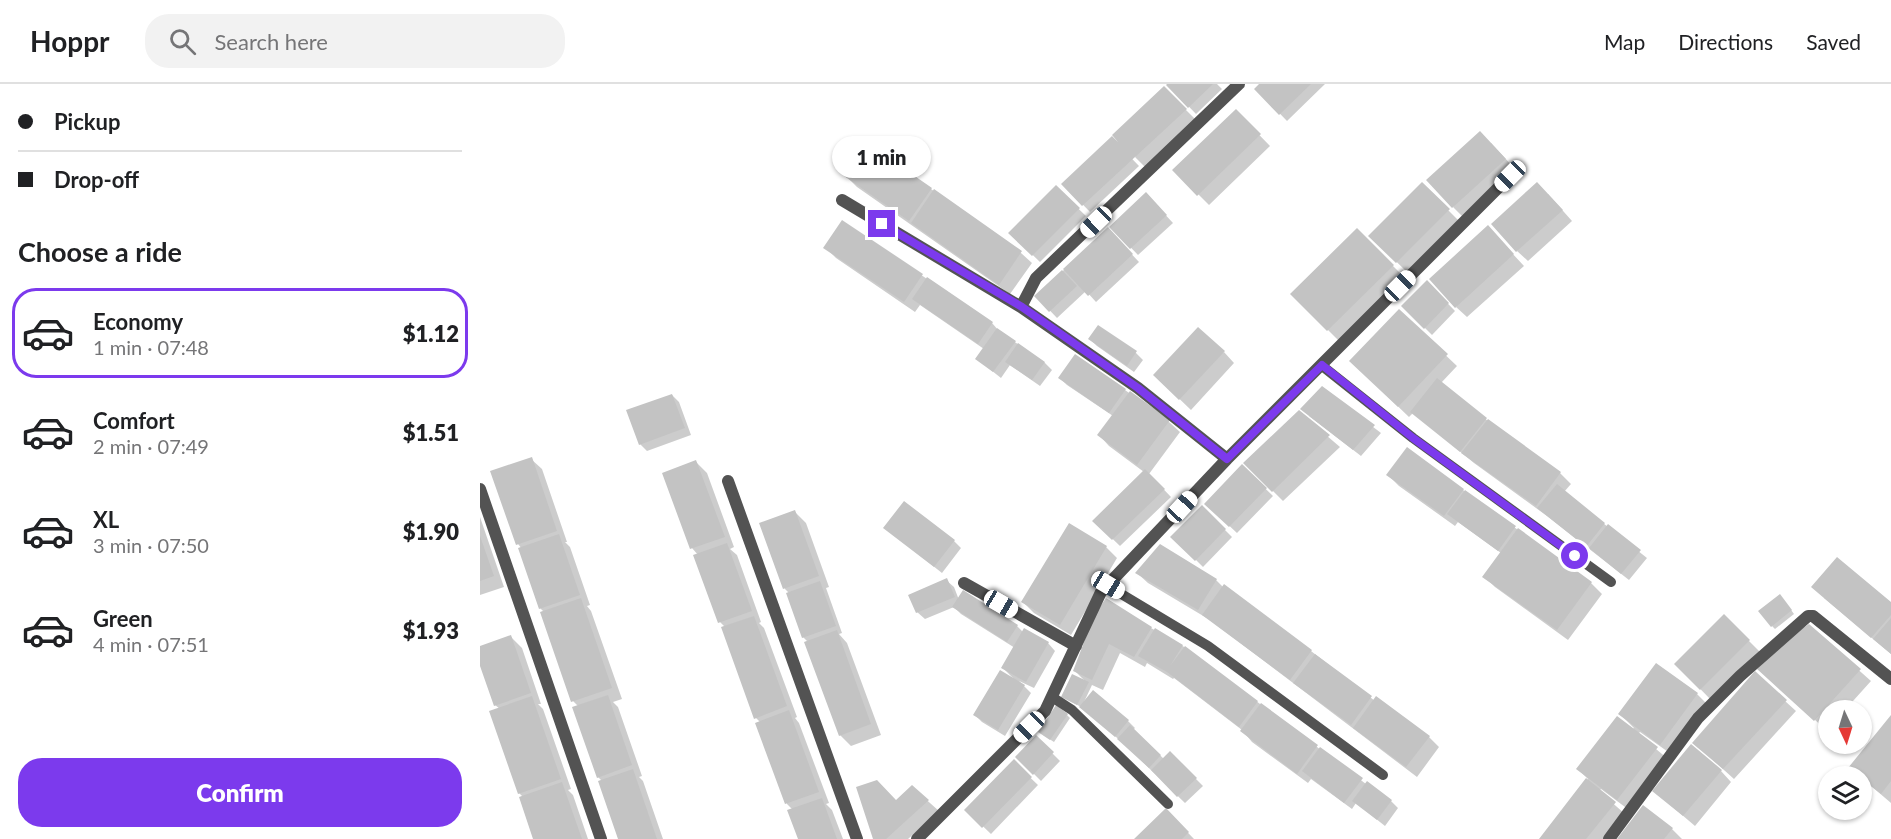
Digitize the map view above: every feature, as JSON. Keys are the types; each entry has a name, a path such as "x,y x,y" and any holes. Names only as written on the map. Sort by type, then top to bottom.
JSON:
{"street":[{"path":"1022,307 1036,278 1239,84"},
{"path":"917,839 1045,711 1101,592 1227,459 1510,176"},
{"path":"842,200 1022,307 1138,388 1227,459"},
{"path":"728,482 857,839"},
{"path":"480,489 601,839"},
{"path":"964,583 1076,646"},
{"path":"1609,839 1698,718 1740,676 1808,616 1813,616 1891,680"}],"lane":[{"path":"1322,365 1413,438 1611,582"},
{"path":"1108,585 1209,646 1383,775"},
{"path":"1052,697 1072,710 1168,804"}],"building":[{"path":"1167,84 1213,84 1188,108"},
{"path":"1259,84 1311,84 1279,115 1254,89"},
{"path":"1164,86 1187,109 1082,206 1061,184 1112,136 1118,142 1112,135"},
{"path":"1236,109 1261,134 1197,196 1172,170"},
{"path":"1480,131 1506,159 1452,208 1426,180"},
{"path":"867,143 932,188 909,221 844,176"},
{"path":"1422,182 1450,209 1396,263 1368,236"},
{"path":"1537,182 1563,210 1516,252 1491,224"},
{"path":"1056,185 1080,208 1032,256 1008,233"},
{"path":"934,189 1022,251 999,285 911,223"},
{"path":"1146,192 1167,215 1130,249 1109,227"},
{"path":"842,220 923,274 904,302 823,248"},
{"path":"1488,225 1514,254 1455,308 1429,279"},
{"path":"1108,227 1133,254 1088,296 1063,269"},
{"path":"1357,228 1394,265 1327,331 1290,294"},
{"path":"1062,270 1077,286 1049,312 1034,296"},
{"path":"927,277 993,322 978,344 912,299"},
{"path":"1427,280 1449,303 1424,329 1401,306"},
{"path":"1399,309 1448,354 1398,407 1349,361"},
{"path":"1098,325 1137,351 1127,366 1088,339"},
{"path":"1198,327 1225,351 1179,400 1153,375"},
{"path":"997,328 1016,341 993,372 975,359"},
{"path":"1018,343 1045,362 1032,380 1005,362"},
{"path":"1075,354 1126,389 1109,413 1058,378"},
{"path":"1437,378 1487,418 1460,452 1410,412"},
{"path":"1322,386 1375,425 1353,450 1300,409"},
{"path":"1130,391 1170,420 1137,465 1097,435"},
{"path":"672,394 685,428 639,445 626,410"},
{"path":"1299,410 1330,435 1272,492 1243,463"},
{"path":"1488,419 1561,472 1536,506 1461,453"},
{"path":"1407,447 1464,489 1444,516 1386,475"},
{"path":"532,457 557,531 516,545 490,471"},
{"path":"696,460 725,537 690,549 662,473"},
{"path":"1242,464 1267,488 1229,527 1204,504"},
{"path":"1145,469 1165,489 1112,540 1092,521"},
{"path":"1557,484 1605,523 1586,547 1537,508"},
{"path":"1465,490 1516,526 1498,551 1447,514"},
{"path":"904,501 955,540 934,567 883,528"},
{"path":"1202,505 1226,529 1195,561 1170,537"},
{"path":"795,510 819,576 783,589 759,523"},
{"path":"1069,523 1107,546 1060,625 1021,602"},
{"path":"1608,524 1641,550 1621,574 1589,548"},
{"path":"1518,528 1592,582 1557,630 1482,577"},
{"path":"559,534 580,595 539,609 518,548"},
{"path":"480,536 494,576 480,581"},
{"path":"727,543 752,611 718,623 693,555"},
{"path":"1160,544 1217,579 1198,610 1135,573"},
{"path":"1837,557 1891,602 1891,615 1871,638 1811,587"},
{"path":"947,578 955,597 916,613 908,595"},
{"path":"820,581 836,626 802,638 786,593"},
{"path":"1224,584 1312,650 1290,680 1202,615"},
{"path":"963,590 1018,625 1007,642 952,607"},
{"path":"1780,594 1792,610 1771,627 1758,611"},
{"path":"581,598 612,688 571,702 540,612"},
{"path":"1106,598 1152,627 1134,657 1109,644 1092,680 1073,671 1094,616"},
{"path":"1724,614 1750,640 1700,690 1674,664"},
{"path":"754,616 787,706 754,719 721,627"},
{"path":"1891,618 1891,654 1873,639"},
{"path":"1809,624 1861,669 1833,700 1818,700 1818,717 1814,721 1757,669 1783,642"},
{"path":"1024,628 1049,642 1026,682 1001,668"},
{"path":"1155,628 1183,645 1170,666 1185,646 1258,701 1239,727 1167,672 1138,656"},
{"path":"837,630 871,724 839,736 804,642"},
{"path":"511,635 531,693 494,706 480,666 480,646"},
{"path":"1315,654 1372,696 1351,725 1293,683"},
{"path":"1656,663 1698,693 1660,745 1618,714"},
{"path":"1000,670 1025,685 998,730 973,715"},
{"path":"1755,671 1787,700 1723,769 1692,743"},
{"path":"1072,674 1089,682 1077,705 1061,697"},
{"path":"1093,690 1129,720 1115,737 1079,707"},
{"path":"608,695 632,765 597,778 572,707"},
{"path":"532,696 561,779 518,794 489,711"},
{"path":"1376,696 1430,736 1406,767 1353,728"},
{"path":"1261,703 1318,745 1297,774 1240,731"},
{"path":"1056,705 1068,714 1050,740 1038,732"},
{"path":"789,710 819,792 785,804 755,723"},
{"path":"1891,715 1891,781 1881,794 1872,787 1872,766 1850,766 1859,754 1872,754 1872,738"},
{"path":"1617,716 1658,747 1617,800 1576,769"},
{"path":"1130,725 1161,755 1149,768 1117,739"},
{"path":"1036,735 1054,752 1033,775 1015,757"},
{"path":"1691,744 1722,770 1683,816 1652,791"},
{"path":"1320,747 1363,778 1344,803 1302,771"},
{"path":"1170,751 1197,778 1177,797 1151,770"},
{"path":"1014,759 1032,777 982,828 964,810"},
{"path":"633,769 657,839 618,839 598,781"},
{"path":"1586,778 1616,802 1586,839 1539,839"},
{"path":"877,780 896,800 912,785 929,800 886,839 873,839 856,787"},
{"path":"1367,781 1392,800 1377,820 1352,801"},
{"path":"562,782 582,839 533,839 519,797"},
{"path":"822,798 837,839 798,839 787,810"},
{"path":"1643,805 1673,828 1664,839 1617,839"},
{"path":"1166,808 1189,832 1182,839 1134,839"}],"route":[{"path":"882,224 1022,307 1138,388 1227,459 1322,365 1413,438 1575,556"}]}
